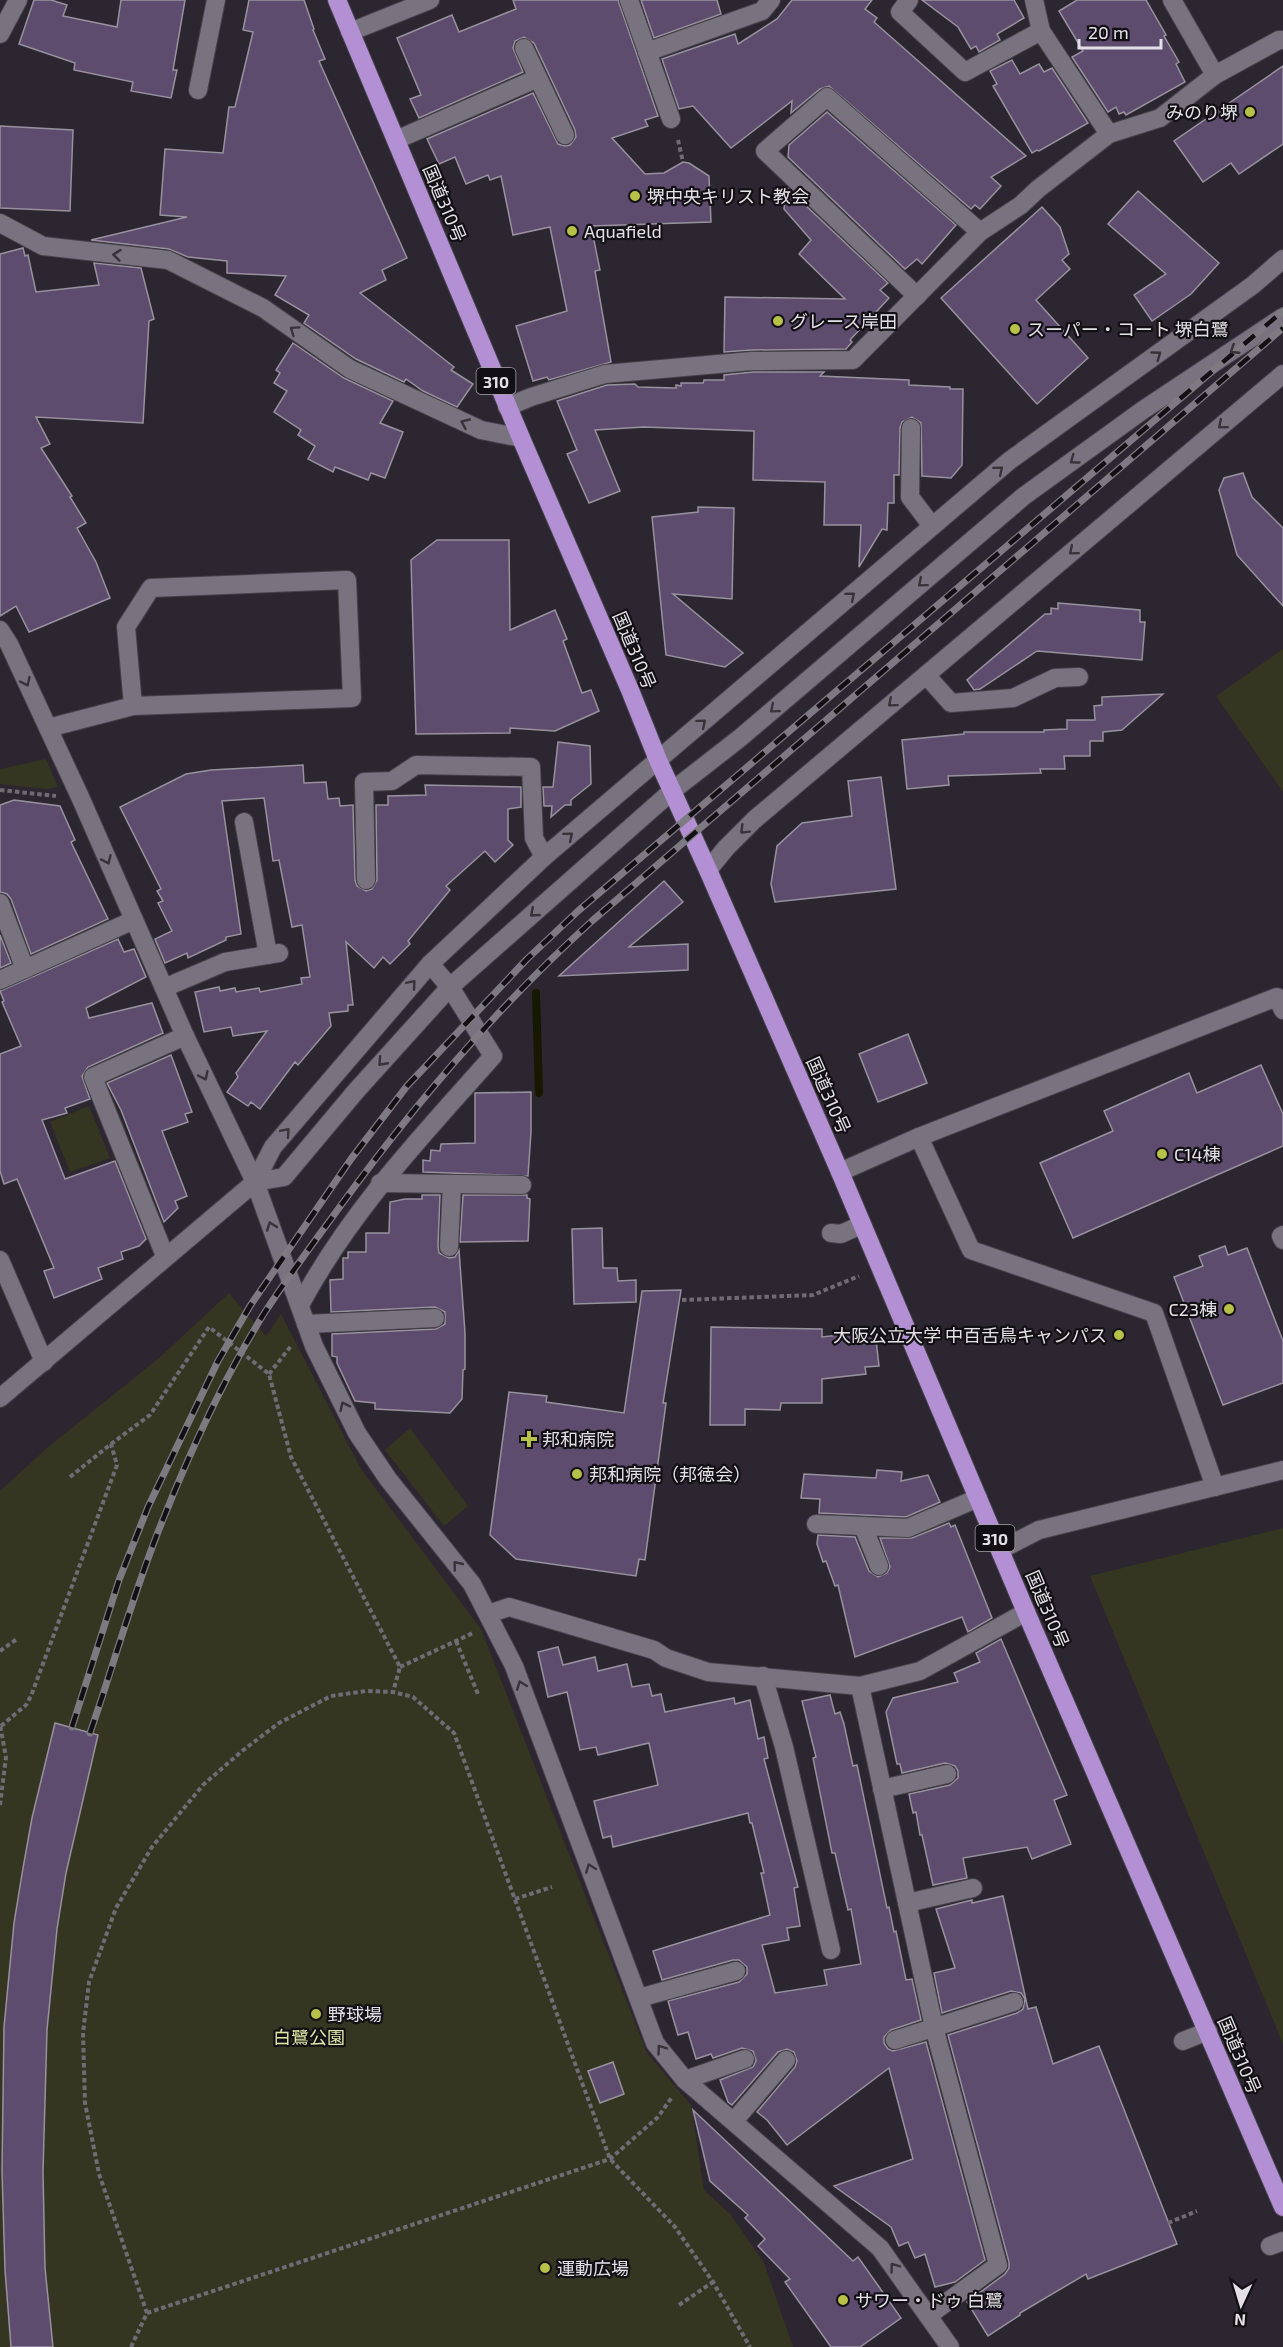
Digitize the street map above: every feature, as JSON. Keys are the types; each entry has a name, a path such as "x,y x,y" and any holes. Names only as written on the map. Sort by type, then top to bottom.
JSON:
{"highway":[{"name":"国道310号","path":"337,0 520,438 630,690 658,760 840,1172 1026,1612 1283,2207"}],"street":[{"path":"0,34 18,0"},
{"path":"198,90 216,0"},
{"path":"350,32 430,0"},
{"path":"629,0 671,119"},
{"path":"647,52 762,11 771,0"},
{"path":"909,0 900,12 965,72 1041,31"},
{"path":"1034,0 1041,31 1109,134"},
{"path":"1172,0 1215,75"},
{"path":"507,407 531,397 605,374 752,361 853,360 980,232 1020,206 1038,189 1109,134 1160,118 1215,75 1279,40 1283,40"},
{"path":"524,48 565,135"},
{"path":"396,140 538,78"},
{"path":"916,296 765,151 827,97 980,232"},
{"path":"0,223 44,246 168,260 263,308 350,369 481,430 520,438"},
{"path":"0,1398 255,1182 273,1147 430,964 544,857 1009,461 1253,285 1283,260"},
{"path":"255,1182 284,1177 356,1091 450,987 672,791 740,738 1024,496 1143,410 1283,317"},
{"path":"708,870 754,820 1283,374"},
{"path":"911,428 910,497 932,526"},
{"path":"48,728 133,706 352,698 347,580 151,588 126,627 133,706"},
{"path":"0,630 81,799 185,1036 255,1182 308,1329 357,1433 388,1479 472,1584 514,1666 655,2043 685,2080 880,2248 929,2314 950,2347"},
{"path":"926,675 951,703 1013,698 1055,678 1079,676"},
{"path":"366,880 364,782 392,781 416,765 531,767 534,838 544,857"},
{"path":"164,988 225,962 274,954 244,822"},
{"path":"0,903 26,969"},
{"path":"0,980 134,920"},
{"path":"300,1305 320,1267 380,1184 493,1056 450,987 430,964"},
{"path":"840,1172 919,1137 1277,997 1283,1010"},
{"path":"165,1256 93,1077 185,1036"},
{"path":"919,1137 971,1250 1154,1313 1215,1487"},
{"path":"380,1184 522,1185"},
{"path":"449,1247 452,1184"},
{"path":"831,1233 841,1234 861,1226"},
{"path":"1283,1235 1281,1236 1283,1240"},
{"path":"2,1270 44,1362"},
{"path":"308,1329 435,1318"},
{"path":"1000,1550 1039,1530 1283,1470"},
{"path":"816,1524 908,1528 978,1498"},
{"path":"863,1526 879,1566"},
{"path":"488,1614 509,1607 654,1650 666,1658 708,1672 860,1686 920,1671 1026,1612"},
{"path":"763,1676 784,1747 831,1950"},
{"path":"860,1686 934,2028 998,2265 929,2314"},
{"path":"882,1789 947,1774"},
{"path":"907,1904 973,1888"},
{"path":"639,1998 736,1971"},
{"path":"895,2040 1014,2002"},
{"path":"1183,2041 1208,2031"},
{"path":"685,2080 745,2059"},
{"path":"734,2121 786,2060"}],"path":[{"path":"0,790 81,799"},
{"path":"682,1300 813,1295 860,1276"},
{"path":"70,1477 150,1415 209,1327 269,1374 291,1457 400,1667 393,1692"},
{"path":"269,1374 308,1329"},
{"path":"0,1805 6,1757 1,1726 26,1705 31,1696 117,1466 111,1444"},
{"path":"400,1667 481,1629 488,1614"},
{"path":"0,1651 17,1639"},
{"path":"456,1641 478,1694"},
{"path":"147,2313 99,2174 85,2103 83,2033 89,1982 116,1908 159,1838 203,1785 242,1751 279,1723 331,1696 366,1691 393,1692 413,1697 454,1733 610,2159 675,2227 713,2282 750,2347"},
{"path":"515,1899 552,1887"},
{"path":"130,2347 147,2313 610,2159 658,2117 685,2080"},
{"path":"1168,2223 1197,2211"},
{"path":"679,2305 713,2282"}],"green space":[{"path":"1283,649 1283,792 1216,696"},
{"path":"46,759 58,787 47,789 0,784 0,769"},
{"path":"89,1106 110,1158 70,1172 50,1122"},
{"name":"白鷺公園","path":"229,1293 266,1336 281,1314 361,1469 481,1629 647,2053 691,2105 704,2190 731,2215 764,2263 793,2347 0,2347 0,1491 47,1448 159,1358"},
{"path":"410,1428 468,1506 444,1526 385,1450"},
{"path":"1283,1528 1283,2044 1090,1576"}],"building":[{"path":"34,0 51,0 67,5 63,16 117,27 121,0 185,0 173,70 177,70 171,98 131,91 133,82 74,70 75,63 19,44"},
{"path":"249,0 304,0 325,59 319,61 407,258 382,270 386,280 360,293 454,367 451,370 473,384 457,407 423,391 406,379 404,382 356,359 304,323 309,315 275,295 286,276 227,273 227,261 188,257 169,249 91,240 187,217 160,215 165,149 223,153 229,107 235,107 253,32 243,30"},
{"path":"513,0 618,0 658,116 645,120 648,126 612,138 645,174 664,173 683,162 689,163 709,176 711,222 591,226 600,270 595,271 611,362 549,380 547,377 533,381 516,326 567,311 550,227 513,235 501,176 490,180 488,175 466,184 455,157 439,164 427,139 533,93 558,144 570,145 576,137 575,130 534,43 524,37 515,41 513,48 523,72 419,118 410,99 421,95 397,38 452,15 459,32 516,9"},
{"path":"641,0 717,0 721,14 654,38"},
{"path":"792,0 872,0 865,9 877,18 874,22 1026,156 991,177 1001,186 980,209 975,205 971,209 829,86 820,89 791,113 792,101 731,148 693,106 679,109 662,59 735,34 738,44 777,19"},
{"path":"922,0 1014,0 1024,18 997,34 1000,40 979,52 976,46 971,49 958,27"},
{"path":"1077,0 1146,0 1179,62 1176,64 1185,82 1126,115 1124,112 1119,114 1116,107 1108,112 1072,57 1083,51 1059,11"},
{"path":"1012,60 1020,74 1039,64 1044,72 1052,68 1088,123 1032,153 993,86 997,84 990,71"},
{"name":"みのり堺","path":"1283,66 1283,144 1239,174 1231,163 1203,182 1174,141"},
{"path":"827,112 956,225 922,264 917,259 905,269 788,157 789,145"},
{"path":"0,126 73,130 70,211 0,208"},
{"path":"786,187 888,283 880,290 889,298 850,340 852,342 846,349 724,352 725,297 845,299 799,254 811,240 784,209"},
{"path":"1138,191 1219,263 1191,294 1152,321 1134,295 1166,274 1108,224"},
{"name":"スーパー・コート 堺白鷺","path":"1042,207 1060,227 1069,254 1062,260 1070,269 1036,300 1088,358 1037,404 941,298"},
{"path":"23,248 25,256 28,255 36,292 99,285 94,263 141,268 154,319 149,321 143,423 36,417 50,444 41,448 72,496 70,497 86,523 77,528 96,562 110,598 29,632 16,606 0,616 0,254"},
{"path":"293,343 344,378 393,401 380,423 403,432 385,478 371,473 368,480 335,467 333,472 308,459 315,446 298,435 301,430 274,412 287,391 274,383 280,373 276,370"},
{"path":"753,372 824,372 820,376 909,380 909,385 963,389 962,465 951,478 922,476 921,423 912,417 902,422 899,475 894,475 894,503 888,503 887,530 882,529 859,567 861,525 824,525 825,482 753,480 754,431 644,427 595,430 620,491 589,503 567,454 577,450 557,401 607,385 635,384 638,387 676,388 676,385 681,386 681,383 724,380 724,375"},
{"path":"1243,473 1252,497 1283,528 1283,606 1237,555 1219,490 1224,478"},
{"path":"698,507 734,508 732,599 673,594 743,653 725,667 666,655 652,517 698,512"},
{"path":"437,540 509,540 510,630 555,610 567,639 563,641 582,693 591,690 599,711 555,731 510,728 510,733 416,734 411,560"},
{"path":"1058,603 1140,610 1140,622 1145,622 1142,660 1037,651 980,689 974,690 967,680 1045,614 1051,614 1051,608 1058,609"},
{"path":"1163,694 1122,730 1103,732 1103,741 1090,741 1090,756 1064,756 1065,769 1040,769 1041,773 948,776 949,785 907,789 902,740 964,734 964,732 1044,732 1044,730 1067,729 1067,720 1095,720 1094,706 1102,705 1102,697"},
{"path":"558,742 590,746 591,784 571,800 571,805 565,805 551,817 552,806 544,806 543,787 553,787"},
{"path":"303,765 304,783 326,782 328,799 339,798 340,806 353,805 355,880 357,886 366,891 372,889 377,880 376,805 388,805 388,796 426,795 425,785 521,787 521,807 508,809 508,840 513,845 495,862 485,851 446,886 450,890 408,941 410,944 390,964 383,957 374,968 346,942 353,1005 348,1005 348,1011 329,1013 331,1026 298,1065 295,1062 260,1109 251,1102 248,1106 227,1092 238,1077 236,1073 267,1031 233,1036 231,1027 204,1032 195,992 219,987 220,991 235,988 236,992 259,988 260,992 302,984 301,978 310,977 302,925 292,927 279,860 273,861 264,798 222,801 241,934 226,937 226,940 188,958 187,953 165,963 155,939 172,931 158,903 163,901 157,891 161,889 120,807 186,774 211,770"},
{"path":"881,777 896,889 775,902 771,884 777,846 802,823 852,816 848,781"},
{"path":"14,800 60,806 75,840 71,842 108,919 31,954 11,899 7,894 0,892 0,805"},
{"path":"664,881 683,902 629,947 688,944 688,970 559,976"},
{"path":"0,935 11,963 0,968"},
{"path":"118,939 124,952 134,949 146,977 86,1008 89,1018 152,1003 163,1033 88,1067 82,1076 90,1099 65,1108 67,1113 42,1120 65,1179 115,1161 146,1239 139,1246 121,1252 123,1259 98,1268 102,1279 54,1298 44,1271 54,1268 17,1179 4,1184 0,1171 0,1054 21,1046 2,1002 4,1001 0,991"},
{"path":"908,1034 927,1083 878,1102 859,1054"},
{"path":"171,1055 192,1112 185,1114 188,1122 162,1131 187,1196 175,1201 178,1208 164,1222 121,1110 107,1083"},
{"name":"C14棟","path":"1261,1065 1283,1114 1283,1146 1073,1238 1040,1163 1113,1131 1104,1111 1189,1073 1197,1093"},
{"path":"531,1092 528,1176 423,1172 423,1160 430,1161 431,1150 440,1151 441,1144 475,1143 475,1093"},
{"path":"422,1195 440,1195 439,1253 449,1258 455,1257 459,1250 465,1333 465,1369 463,1370 462,1399 450,1413 375,1409 375,1403 355,1401 337,1363 337,1357 332,1356 332,1334 436,1329 445,1324 445,1312 435,1307 331,1312 330,1280 343,1279 343,1258 348,1258 348,1252 366,1252 366,1233 389,1233 390,1202 422,1199"},
{"path":"463,1195 527,1195 530,1199 528,1241 460,1242"},
{"path":"602,1228 603,1268 617,1268 618,1281 636,1280 636,1302 574,1304 572,1229"},
{"name":"C23棟","path":"1225,1246 1228,1255 1247,1248 1283,1341 1283,1383 1223,1405 1174,1277 1203,1266 1199,1256"},
{"name":"邦和病院（邦徳会）","path":"681,1290 663,1403 666,1403 645,1560 639,1559 636,1576 516,1559 490,1535 509,1392 547,1396 546,1402 624,1413 642,1291"},
{"path":"711,1327 822,1329 822,1337 875,1331 879,1366 865,1367 866,1374 822,1379 822,1403 781,1403 780,1410 745,1409 745,1425 710,1425"},
{"path":"877,1470 902,1472 901,1481 928,1475 940,1502 906,1517 819,1513 820,1499 801,1498 804,1474 876,1478"},
{"path":"949,1523 951,1527 955,1525 992,1618 968,1632 962,1617 855,1657 838,1585 835,1586 826,1561 823,1562 817,1544 818,1535 855,1537 869,1571 878,1577 887,1573 890,1567 880,1538 912,1538"},
{"path":"1001,1639 1067,1795 1054,1800 1071,1844 1032,1859 1027,1847 963,1858 967,1878 933,1885 916,1812 913,1813 909,1794 950,1785 958,1778 958,1771 955,1766 945,1763 902,1773 900,1764 897,1764 886,1712 893,1698 958,1682 954,1673 980,1662 976,1653"},
{"path":"558,1647 563,1665 595,1657 598,1671 627,1664 632,1687 649,1684 652,1696 661,1694 665,1712 734,1698 735,1704 750,1700 758,1739 764,1737 768,1758 764,1759 798,1887 794,1888 800,1926 787,1928 789,1940 762,1945 775,1993 827,1985 824,1970 861,1964 851,1909 848,1910 835,1853 832,1853 813,1758 816,1757 802,1701 830,1695 835,1714 840,1712 844,1724 853,1766 857,1765 887,1908 889,1907 894,1932 896,1931 906,1980 912,1979 921,2020 891,2030 884,2037 884,2043 888,2049 893,2051 926,2042 985,2260 955,2282 935,2287 925,2254 915,2258 908,2242 899,2246 891,2227 834,2186 913,2159 889,2068 787,2145 767,2120 757,2112 795,2067 797,2061 794,2052 787,2049 778,2052 732,2105 728,2102 720,2080 753,2067 756,2061 753,2051 742,2048 713,2058 711,2054 696,2059 688,2032 678,2035 668,2001 739,1982 747,1974 747,1967 739,1960 733,1960 662,1980 653,1951 770,1915 761,1873 764,1873 752,1823 750,1823 748,1813 613,1847 611,1836 603,1838 594,1801 658,1785 649,1743 598,1755 596,1747 580,1750 567,1692 548,1697 538,1652"},
{"path":"55,1723 98,1735 66,1873 57,1929 47,2030 43,2172 45,2268 53,2347 11,2347 5,2270 2,2171 4,2027 14,1923 23,1868 32,1818"},
{"path":"1003,1896 1028,2009 1036,2007 1053,2064 1099,2046 1177,2244 1088,2279 1086,2274 1020,2313 988,2336 967,2302 1005,2274 1009,2268 1009,2262 948,2035 1017,2013 1023,2009 1025,1999 1021,1993 1011,1991 942,2013 934,1973 955,1968 936,1909 972,1900 972,1903"},
{"path":"613,2062 624,2094 600,2103 588,2071"},
{"path":"693,2110 853,2261 858,2257 901,2318 860,2347 831,2347 785,2282 790,2279 758,2246 765,2239 745,2218 748,2215 710,2181"}],"waterway":[{"path":"536,993 539,1093"}],"railway":[{"path":"72,1727 119,1580 148,1507 218,1361 250,1306 351,1159 407,1086 527,959 578,911 1283,311"},
{"path":"90,1733 154,1543 210,1412 250,1336 282,1287 365,1173 456,1060 522,988 592,921 1283,328"}],"place":[{"name":"みのり堺","path":"1250,112"},
{"name":"堺中央キリスト教会","path":"635,196"},
{"name":"Aquafield","path":"572,231"},
{"name":"グレース岸田","path":"778,321"},
{"name":"スーパー・コート 堺白鷺","path":"1015,329"},
{"name":"C14棟","path":"1162,1154"},
{"name":"C23棟","path":"1229,1309"},
{"name":"大阪公立大学 中百舌鳥キャンパス","path":"1119,1335"},
{"name":"邦和病院","path":"529,1439"},
{"name":"邦和病院（邦徳会）","path":"577,1474"},
{"name":"野球場","path":"316,2014"},
{"name":"運動広場","path":"545,2268"},
{"name":"サワー・ドゥ 白鷺","path":"843,2300"}]}
